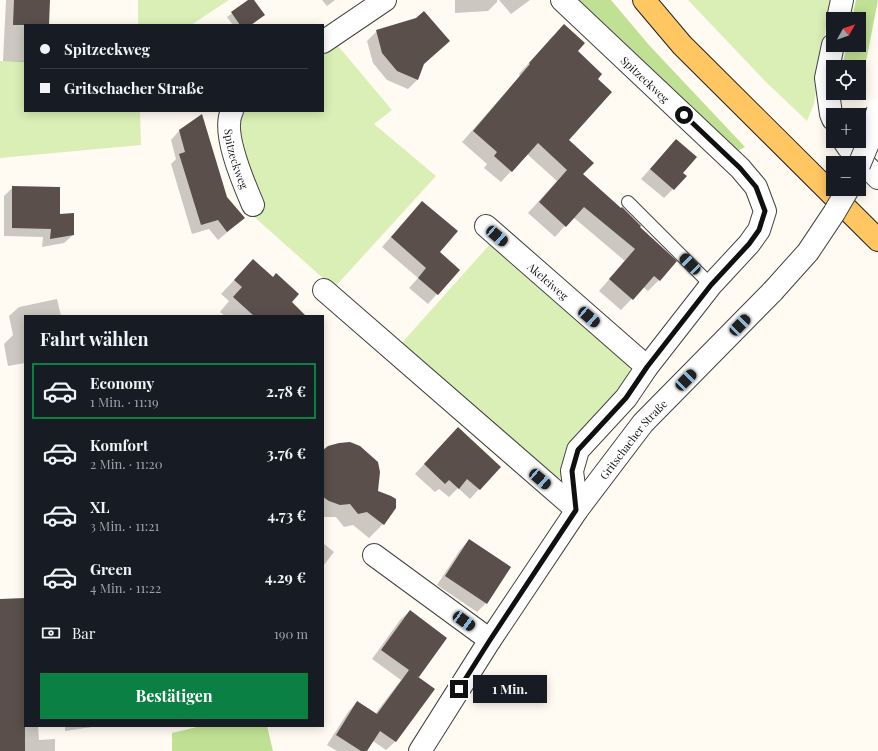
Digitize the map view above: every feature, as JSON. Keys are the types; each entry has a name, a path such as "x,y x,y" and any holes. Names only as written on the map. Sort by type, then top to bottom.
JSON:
{"main road":[{"path":"644,0 682,45 878,240"}],"street":[{"path":"324,41 385,0"},
{"name":"Spitzeckweg","path":"562,0 740,168 756,187 765,211 759,230 749,244 711,285 647,367 626,398 578,450 572,471 576,510"},
{"path":"839,12 842,0"},
{"path":"829,108 826,78 832,52"},
{"path":"863,156 878,110"},
{"name":"Spitzeckweg","path":"232,112 229,117 230,138 238,168 253,205"},
{"path":"848,148 878,178"},
{"name":"Gritschacher Straße","path":"420,751 490,640 576,510 643,423 772,292 808,252 844,196"},
{"name":"Akeleiweg","path":"486,226 647,367"},
{"path":"324,290 576,510"},
{"path":"374,555 490,640"}],"lane":[{"path":"628,202 711,285"}],"green space":[{"path":"138,0 229,0 193,24 138,24"},
{"path":"575,0 611,0 649,45 745,147 736,152"},
{"path":"688,0 830,0 828,12 826,12 826,26 814,104 807,121 766,82"},
{"path":"856,0 878,0 866,61 866,60 844,60 845,52 866,52 866,12 853,12"},
{"path":"333,40 392,110 374,124 436,176 334,288 251,214 239,142 239,122 244,112 324,112 324,47"},
{"path":"0,61 24,61 24,112 140,112 141,145 0,158"},
{"path":"491,243 627,360 630,368 628,381 562,477 555,480 399,346"},
{"path":"197,727 267,727 273,751 172,751 172,733"}],"building":[{"path":"14,0 50,0 49,24 13,25"},
{"path":"248,0 254,0 265,15 252,24 239,24 231,12"},
{"path":"424,11 450,41 424,64 418,80 397,71 382,53 376,30 416,18"},
{"path":"564,24 585,43 578,51 602,74 598,79 612,92 569,140 594,163 583,174 621,208 622,207 641,226 640,227 677,261 660,281 654,276 633,300 609,279 635,249 584,207 566,227 539,202 567,170 538,143 512,172 494,156 497,152 473,131 530,64 529,63"},
{"path":"202,114 227,197 245,218 227,232 218,220 201,225 179,154 185,152 179,130"},
{"path":"676,139 697,157 683,173 687,176 674,190 650,169"},
{"path":"12,186 60,187 60,214 74,213 74,235 50,239 51,229 12,228"},
{"path":"422,201 458,231 440,252 460,270 438,295 418,278 426,268 391,237"},
{"path":"253,259 273,277 276,273 299,294 292,302 305,315 253,315 233,297 242,287 234,280"},
{"path":"458,427 501,467 480,490 467,479 459,489 449,480 445,484 424,464"},
{"path":"350,442 360,446 378,462 380,472 378,491 396,499 396,508 384,525 367,512 358,514 350,504 340,505 324,498 324,449 328,446"},
{"path":"469,539 511,567 487,604 445,576"},
{"path":"24,598 25,751 0,751 0,599"},
{"path":"410,610 447,638 419,677 417,676 435,689 396,742 380,731 367,751 361,751 336,735 357,701 377,714 409,670 381,650"}],"route":[{"path":"459,689 576,510 572,471 578,450 626,398 647,367 711,285 749,244 759,230 765,211 756,187 740,168 684,115"}]}
